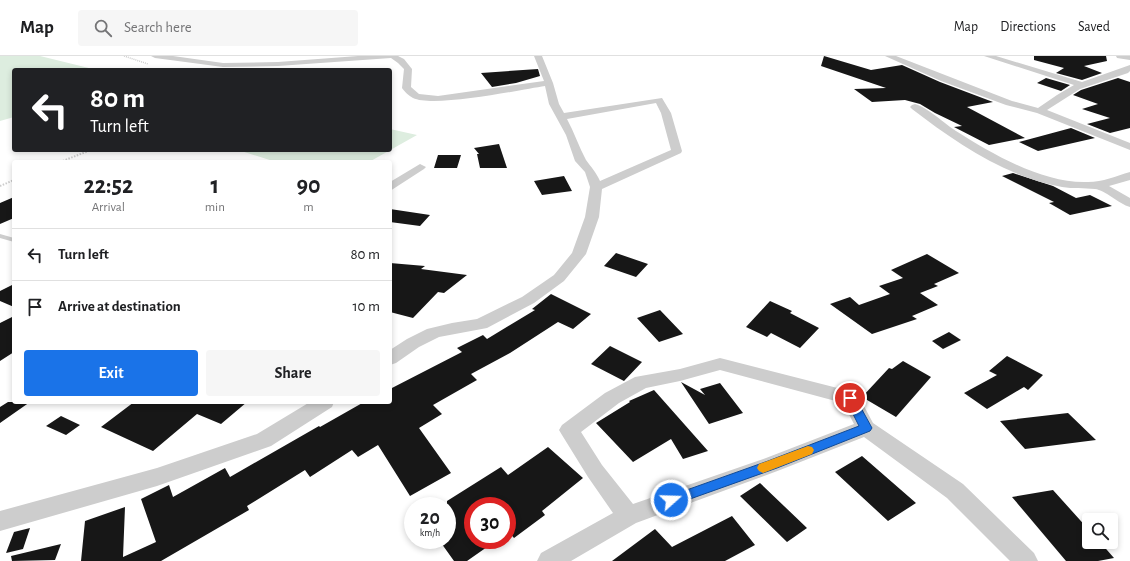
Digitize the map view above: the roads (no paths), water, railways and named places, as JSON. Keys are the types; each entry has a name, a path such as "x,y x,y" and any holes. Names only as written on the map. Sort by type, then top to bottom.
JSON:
{"street":[{"path":"156,56 223,65 278,64 392,56 401,61 408,69 406,88 416,96 438,99 549,83"},
{"path":"392,358 413,343 432,333 452,328 481,324 499,317 540,293 558,278 579,254 592,217 596,187 590,171 581,161 571,136 554,104 549,83 538,56"},
{"path":"889,56 944,79 1009,103 1040,112 1130,147"},
{"path":"988,56 1082,85"},
{"path":"1120,56 1130,58"},
{"path":"1040,112 1054,100 1082,85 1098,81 1130,68"},
{"path":"561,117 659,100 666,112 677,151 596,187"},
{"path":"915,108 961,140 1005,163 1061,184 1084,186 1098,185 1130,176"},
{"path":"392,186 420,166"},
{"path":"1098,185 1130,203"},
{"path":"628,516 595,471 569,430 612,398 641,382 680,375 720,364 850,398 866,428 955,491 1026,561"},
{"path":"0,521 157,477 264,440 322,404"},
{"path":"549,561 628,516 773,464 866,428"}],"lane":[{"path":"0,236 12,239"}]}
